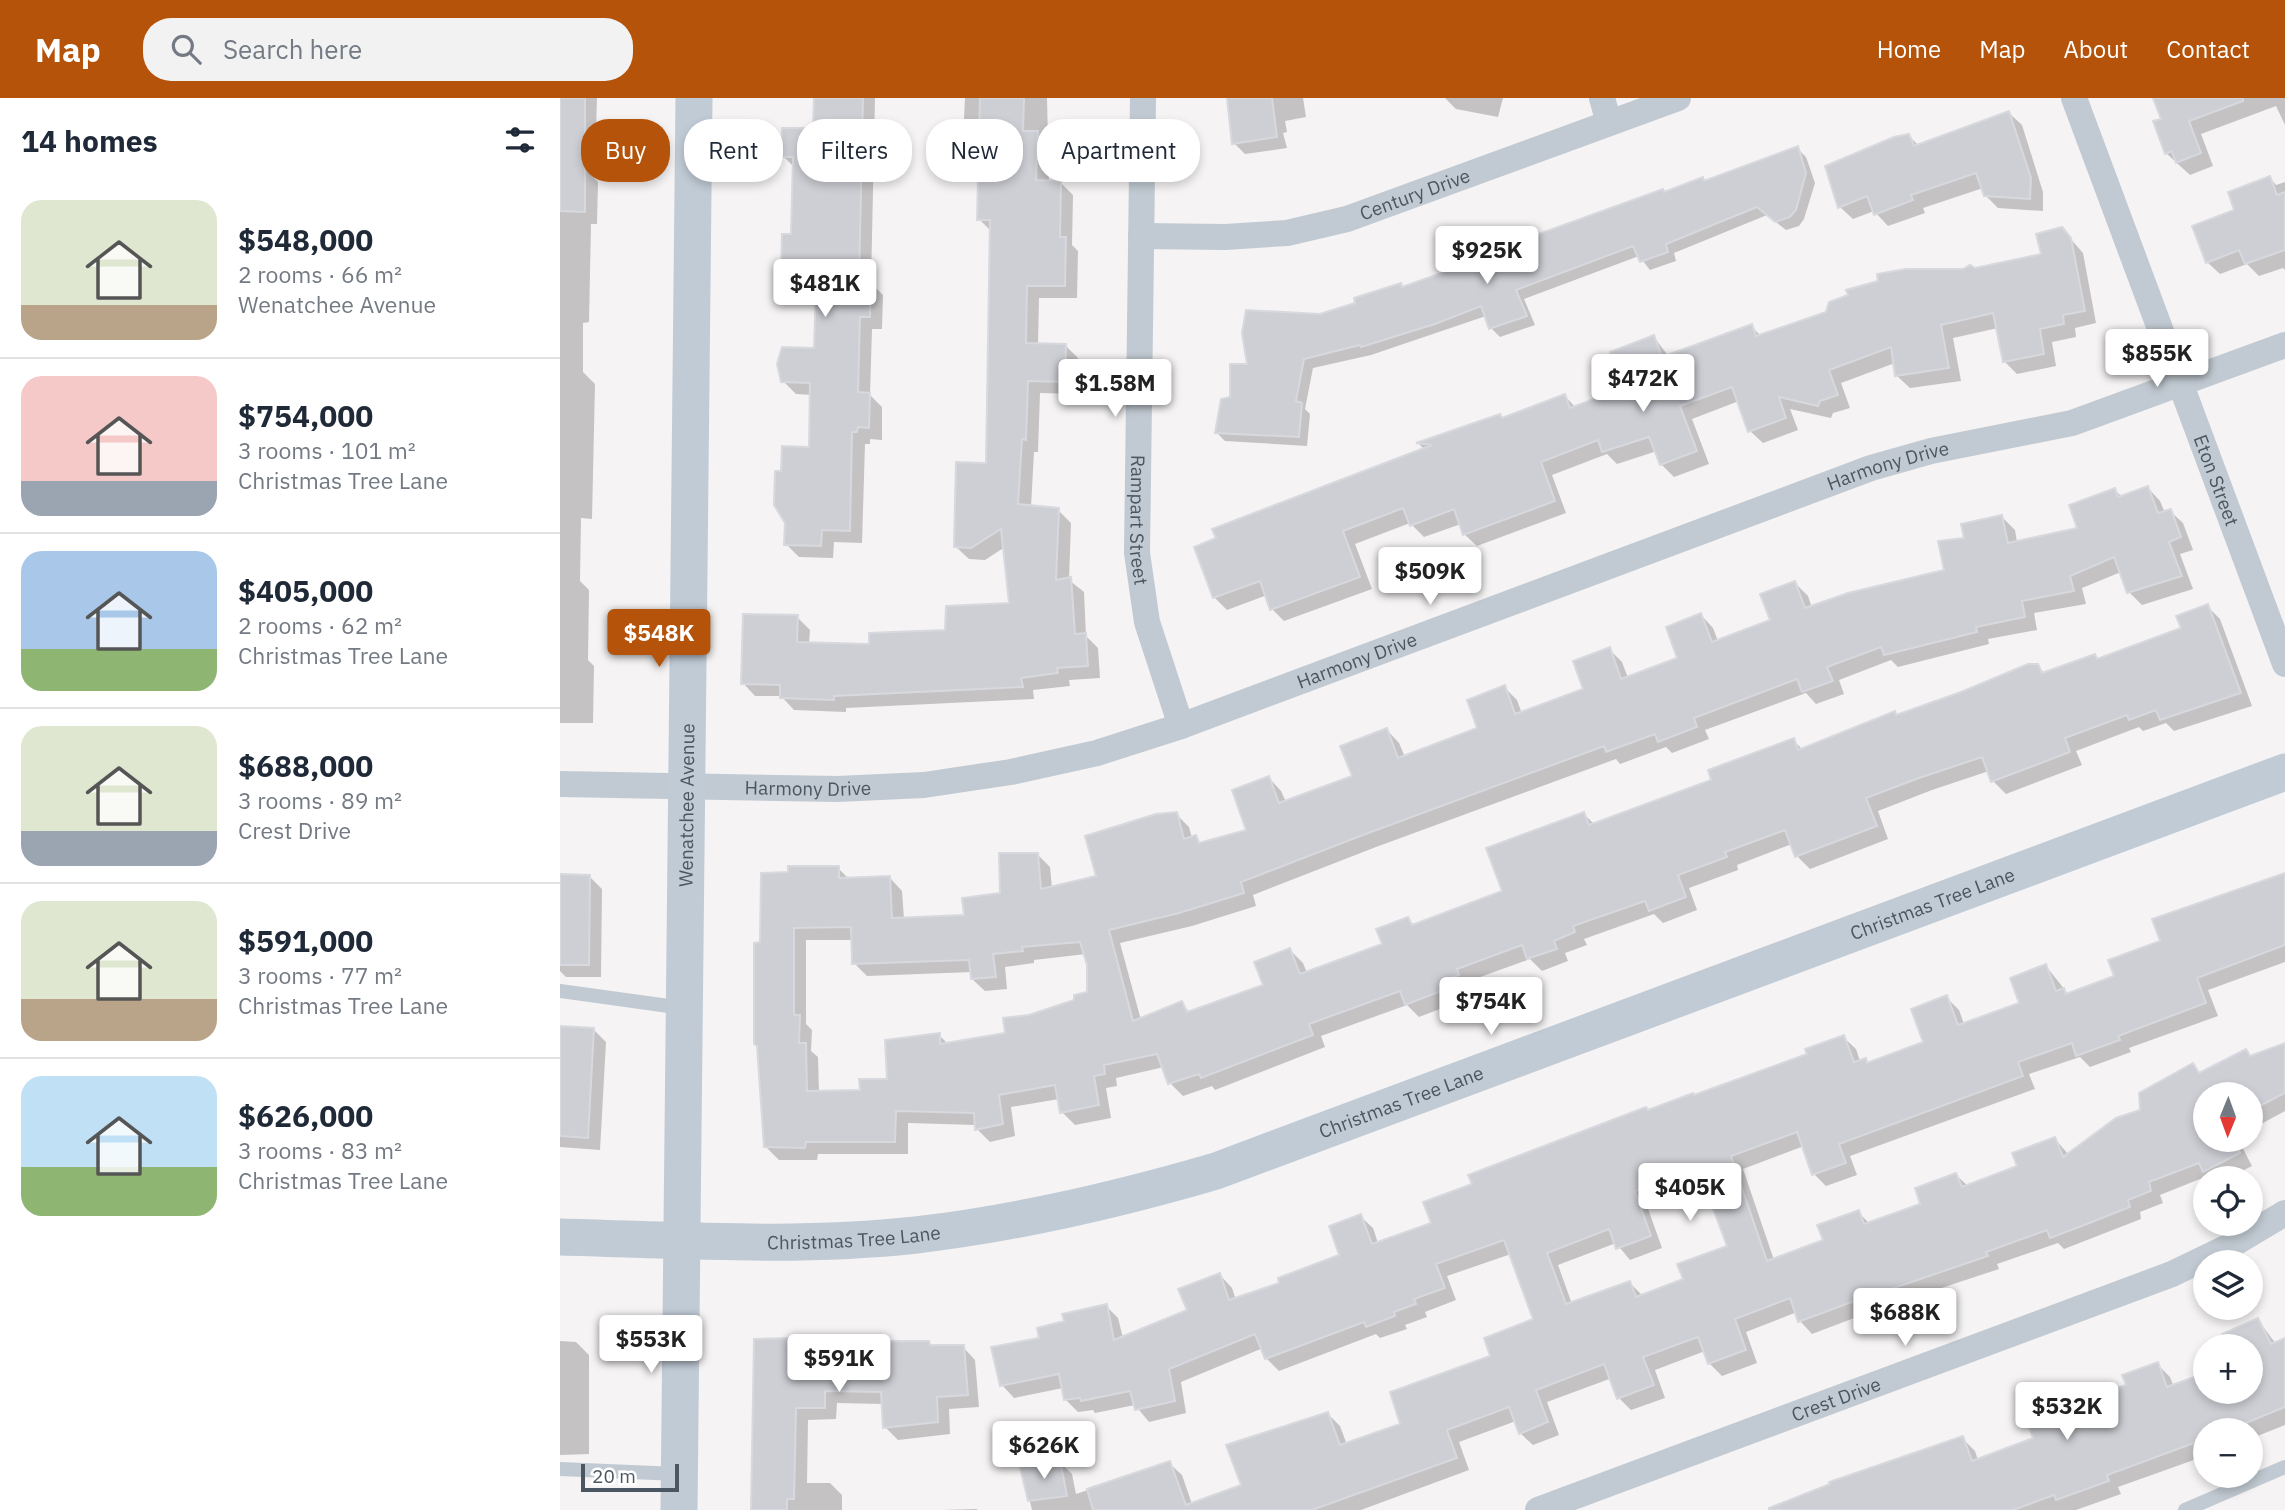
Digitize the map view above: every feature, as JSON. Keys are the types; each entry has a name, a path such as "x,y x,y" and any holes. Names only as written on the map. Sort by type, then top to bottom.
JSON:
{"street":[{"name":"Wenatchee Avenue","path":"679,1510 694,98"},
{"name":"Rampart Street","path":"1143,98 1137,553 1147,622 1181,726"},
{"name":"Century Drive","path":"1141,236 1225,237 1287,233 1347,219 1605,110 1678,98"},
{"name":"Eton Street","path":"2074,98 2285,664"},
{"name":"Harmony Drive","path":"560,784 837,789 924,785 1011,772 1097,753 1181,726 1871,468 1931,451 2071,423 2285,345"},
{"name":"Christmas Tree Lane","path":"560,1237 818,1241 913,1235 1008,1223 1125,1198 1216,1171 2285,772"},
{"name":"Crest Drive","path":"1538,1510 2172,1273 2228,1247 2285,1213"}],"lane":[{"path":"560,991 684,1008"},
{"path":"2185,1510 2285,1467"},
{"path":"560,1469 679,1474"}],"building":[{"path":"560,98 585,98 585,119 581,119 581,182 585,182 585,212 560,211"},
{"path":"814,98 863,98 863,119 813,119"},
{"path":"980,98 1024,98 1023,131 1023,119 979,119"},
{"path":"1227,98 1272,98 1277,137 1232,144"},
{"path":"2153,98 2243,98 2243,101 2189,121 2201,153 2176,163 2172,151 2165,154 2153,121 2161,119"},
{"path":"2009,111 2031,178 2030,199 1984,196 1976,173 1911,195 1913,200 1874,215 1867,196 1838,208 1825,166 1894,137 1909,134 1914,146"},
{"path":"783,128 797,128 797,182 861,182 859,281 871,281 870,317 860,317 858,392 870,393 869,428 858,427 857,432 852,432 850,531 822,530 821,546 784,545 785,523 774,505 775,471 781,471 782,446 809,447 810,383 781,382 777,364 782,347 814,348 816,287 812,287 812,271 781,271 782,234 791,234 793,157 783,157"},
{"path":"1023,131 1037,131 1036,180 1061,182 1060,237 1066,237 1065,286 1027,286 1026,343 1066,344 1065,382 1028,381 1026,440 1022,439 1018,504 1059,508 1056,580 1071,577 1075,634 1086,633 1088,666 1057,668 1058,673 1021,678 1023,687 834,696 834,700 780,698 780,685 741,684 743,614 798,615 797,642 869,644 869,633 945,630 946,606 1009,603 1001,529 971,548 954,547 956,462 986,463 990,220 977,220 978,182 1023,182"},
{"path":"1798,146 1806,173 1796,210 1790,217 1775,222 1757,207 1666,244 1668,252 1640,262 1633,246 1516,290 1527,316 1489,329 1481,306 1435,324 1361,347 1360,345 1304,359 1296,401 1302,403 1299,437 1215,433 1221,399 1230,397 1230,364 1247,364 1242,333 1246,310 1320,314 1355,303 1354,298 1401,283 1402,287 1521,245 1519,241 1663,189 1664,192 1703,177 1704,181"},
{"path":"2270,176 2277,195 2285,192 2285,250 2245,264 2239,250 2206,263 2192,226 2234,210 2228,192"},
{"path":"2062,227 2071,238 2085,311 2063,315 2064,324 2040,329 2044,354 2003,362 1993,313 1941,325 1949,368 1895,376 1891,347 1829,370 1838,395 1820,401 1818,406 1779,397 1786,418 1748,432 1732,387 1680,406 1697,451 1660,465 1649,437 1602,452 1598,440 1541,462 1555,501 1463,535 1454,509 1410,526 1403,508 1343,531 1360,577 1270,610 1260,581 1213,598 1194,547 1216,538 1212,529 1432,445 1416,443 1500,414 1502,418 1565,394 1570,408 1623,388 1610,352 1654,335 1662,357 1752,324 1756,336 1826,312 1829,302 1848,295 1846,290 1878,281 1877,274 1906,269 1963,269 1970,265 1975,268 2041,254 2036,234"},
{"path":"2148,486 2158,513 2171,509 2181,537 2169,542 2182,576 2127,593 2114,557 2070,576 2074,591 2022,601 2025,617 1976,627 1977,632 1884,655 1881,647 1827,667 1833,681 1802,692 1797,679 1694,718 1697,727 1658,742 1655,734 1606,752 1604,746 1241,882 1244,893 1179,913 1109,930 1133,1021 1182,1001 1187,1012 1263,985 1254,962 1290,948 1300,974 1382,944 1376,929 1408,917 1412,925 1502,891 1486,848 1584,812 1589,825 1711,780 1708,770 1794,738 1798,750 1895,711 1896,715 1961,692 2028,664 2038,664 2042,673 2095,654 2097,659 2181,628 2176,616 2208,604 2241,693 2160,720 2156,710 2129,720 2127,715 2065,738 2070,752 1991,782 1982,757 1919,778 1866,798 1877,826 1795,857 1785,830 1725,852 1727,857 1678,875 1686,897 1649,911 1645,901 1573,926 1575,932 1554,941 1557,949 1527,959 1522,945 1457,969 1459,975 1446,980 1449,988 1405,1005 1400,991 1309,1024 1313,1035 1201,1078 1199,1074 1168,1084 1157,1054 1104,1065 1105,1074 1094,1076 1099,1105 1060,1113 1055,1085 999,1095 1003,1124 975,1130 974,1113 896,1111 895,1142 806,1142 805,1148 764,1147 757,1046 754,1044 754,943 760,942 761,873 788,872 788,866 839,866 839,878 890,876 892,918 964,915 962,898 1000,893 999,853 1038,853 1041,889 1096,876 1085,836 1156,814 1177,812 1184,839 1196,835 1199,843 1246,830 1232,790 1269,776 1279,803 1352,776 1340,746 1387,728 1398,758 1477,728 1467,700 1505,685 1515,714 1583,689 1573,661 1610,647 1621,679 1677,658 1666,627 1701,613 1712,642 1770,620 1760,594 1795,581 1805,608 1848,593 1944,570 1938,541 1964,538 1961,524 2002,515 2008,543 2077,528 2069,505 2115,488 2118,497","holes":["851,927 852,964 969,960 971,979 996,977 993,954 1023,951 1022,947 1080,942 1087,965 1087,992 1074,995 1074,1000 1029,1015 1003,1018 1005,1033 940,1044 940,1033 885,1040 887,1079 859,1079 860,1090 807,1091 806,1043 799,1043 800,1015 794,1015 794,928"]},
{"path":"2285,873 2285,945 2197,978 2206,1003 2118,1036 2120,1040 2076,1056 2072,1043 2018,1062 2023,1076 1839,1144 1846,1163 1812,1175 1797,1132 1731,1156 1767,1261 1823,1240 1817,1225 1859,1210 1864,1224 1920,1204 1915,1188 1956,1173 1962,1187 2017,1166 2012,1153 2055,1137 2063,1157 2116,1118 2140,1110 2139,1093 2193,1063 2199,1073 2246,1049 2250,1056 2285,1043 2285,1093 2263,1104 2263,1082 2193,1082 2193,1152 2240,1153 2215,1166 2200,1166 2199,1163 2149,1182 2151,1191 2128,1200 2130,1207 2050,1238 2047,1230 1986,1252 1988,1256 1888,1290 1891,1296 1862,1306 1860,1299 1798,1322 1790,1298 1735,1319 1746,1350 1708,1364 1698,1337 1643,1357 1654,1385 1617,1399 1604,1364 1536,1390 1548,1422 1519,1434 1509,1407 1447,1430 1457,1458 1312,1510 1093,1510 1087,1489 1170,1461 1186,1505 1241,1485 1226,1445 1328,1412 1340,1445 1400,1424 1390,1392 1490,1356 1484,1338 1533,1319 1504,1240 1436,1264 1445,1288 1414,1299 1416,1304 1394,1312 1395,1316 1366,1327 1364,1322 1265,1359 1255,1334 1169,1369 1175,1401 1135,1410 1130,1391 1081,1401 1080,1398 1064,1400 1059,1374 1000,1386 991,1347 1039,1338 1037,1328 1064,1321 1062,1314 1107,1304 1114,1340 1187,1310 1178,1289 1220,1273 1229,1300 1279,1283 1278,1278 1339,1255 1329,1226 1361,1214 1372,1244 1431,1223 1423,1202 1472,1184 1468,1175 1646,1107 1648,1110 1693,1093 1694,1095 1807,1054 1805,1049 1844,1035 1854,1062 1866,1058 1867,1063 1923,1042 1911,1009 1947,995 1958,1025 2019,1003 2010,978 2046,964 2056,991 2064,988 2066,994 2114,976 2108,960 2160,941 2152,919","holes":["1698,1168 1727,1246 1677,1264 1683,1279 1636,1297 1630,1281 1566,1304 1547,1253 1609,1229 1616,1249 1651,1236 1635,1191"]},
{"path":"560,874 590,875 589,965 560,965"},
{"path":"560,1026 594,1028 588,1138 560,1136"},
{"path":"2259,1320 2271,1344 2285,1338 2285,1407 2258,1418 2193,1418 2193,1443 2107,1475 2109,1481 2056,1500 2054,1495 2013,1510 1769,1510 1830,1484 1829,1482 1963,1436 1972,1461 2033,1438 2022,1409 2075,1390 2079,1401 2126,1385 2122,1375 2158,1362 2167,1387 2193,1377 2193,1404 2263,1404 2263,1334 2222,1334"},
{"path":"754,1339 929,1341 930,1345 964,1345 968,1395 937,1397 938,1422 883,1428 881,1392 825,1391 825,1408 796,1408 794,1499 787,1499 787,1510 751,1510"},
{"path":"1060,1460 1067,1496 1028,1501 1020,1467"}]}
